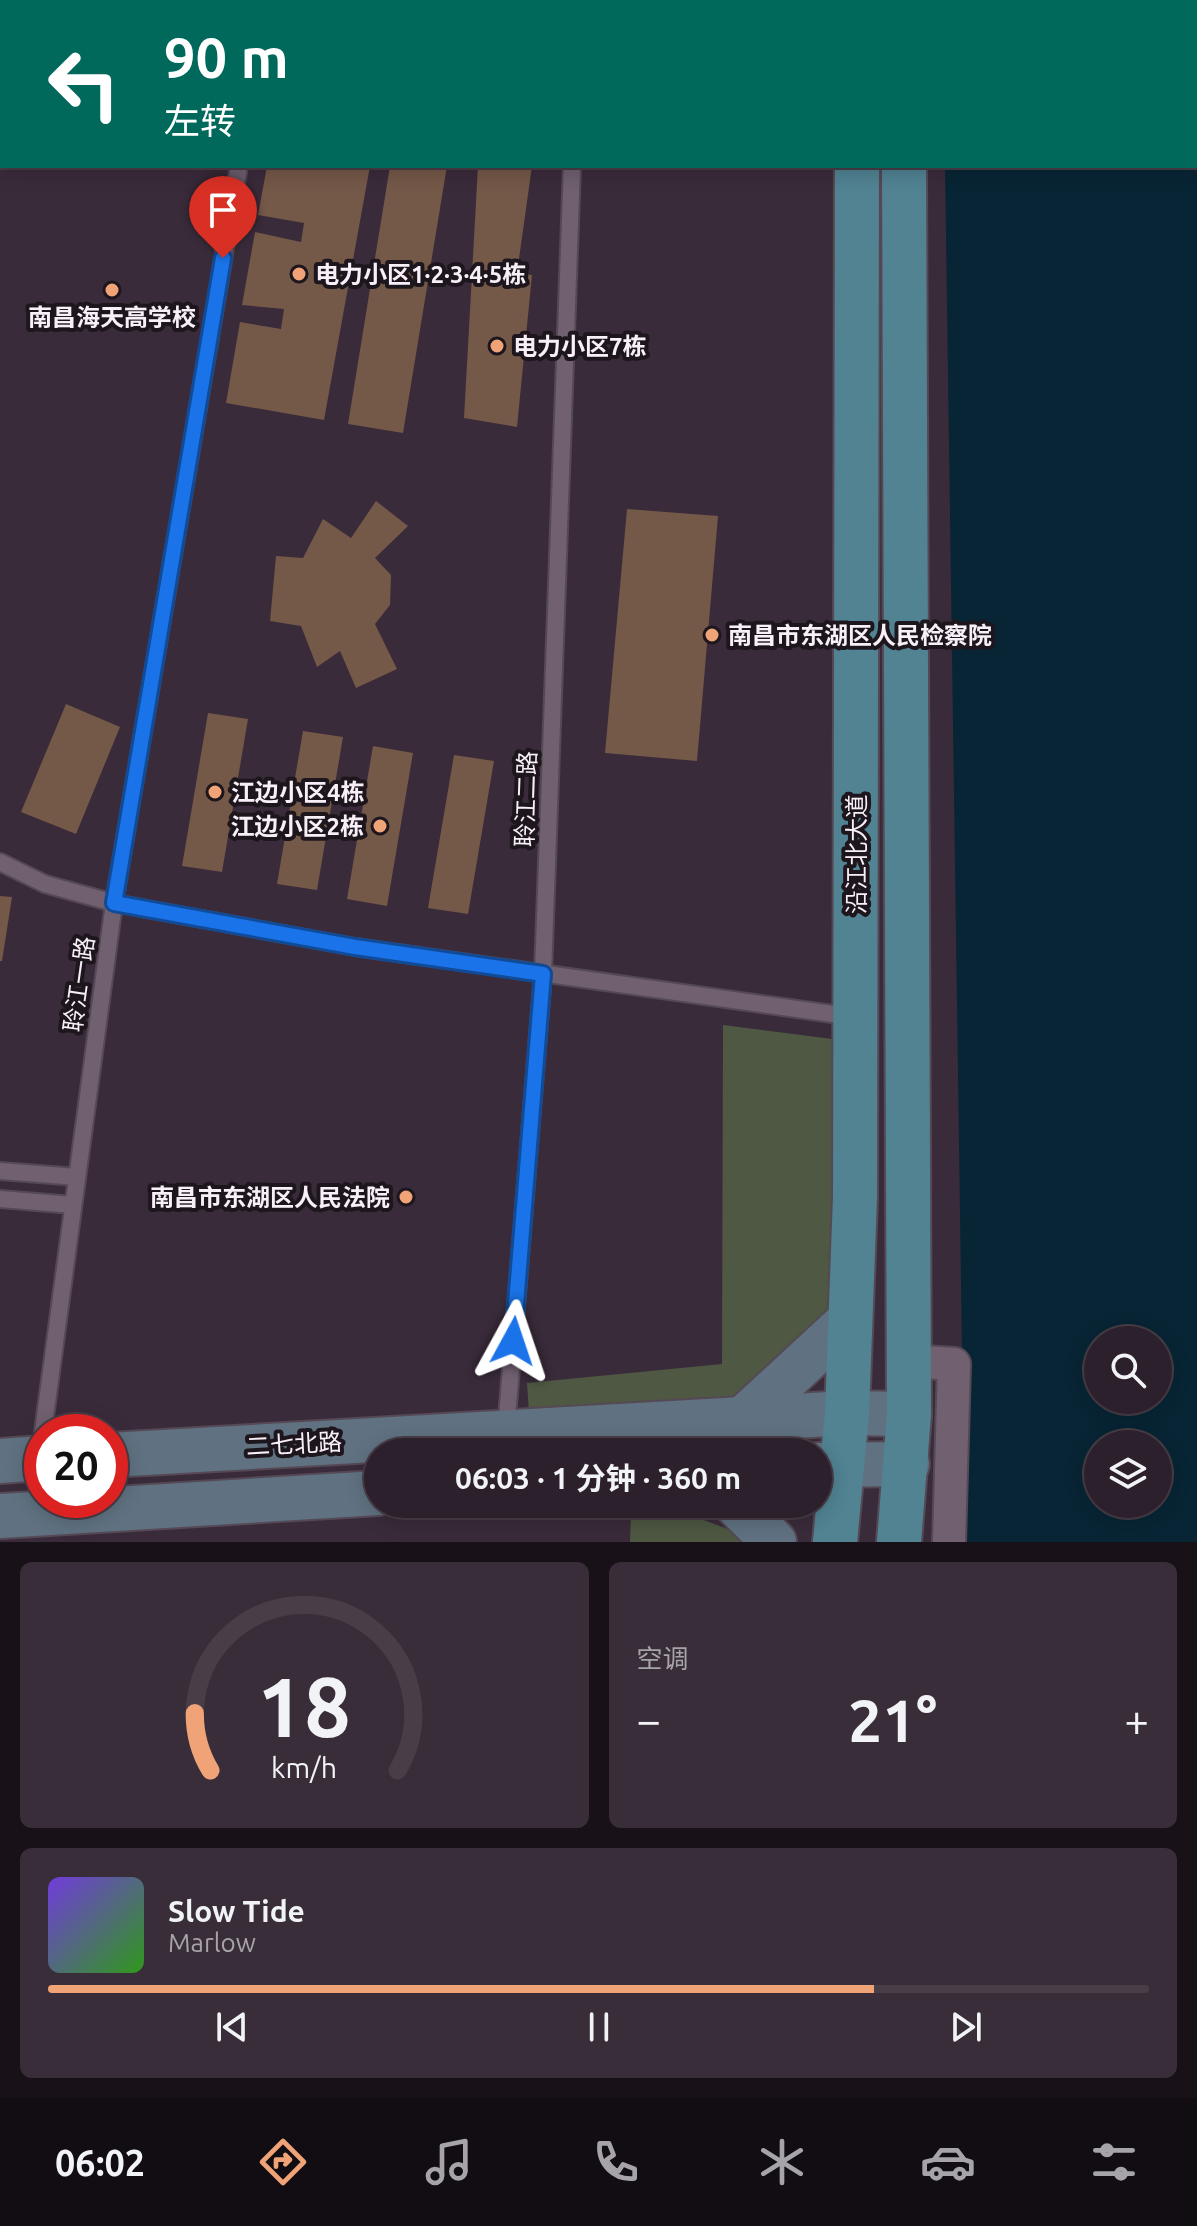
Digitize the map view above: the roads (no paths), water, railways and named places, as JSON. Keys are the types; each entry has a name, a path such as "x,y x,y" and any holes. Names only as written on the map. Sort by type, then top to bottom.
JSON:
{"main road":[{"name":"沿江北大道","path":"832,1458 847,1413 855,1197 857,168"},
{"path":"899,1542 909,1414 904,168"},
{"path":"743,1419 850,1320"},
{"name":"二七北路","path":"128,1454 847,1413 909,1414"},
{"path":"832,1464 907,1464"},
{"path":"128,1479 364,1492"},
{"path":"0,1516 24,1490"},
{"name":"沿江北大道","path":"832,1495 835,1542"},
{"path":"750,1518 774,1542"}],"street":[{"path":"908,1361 954,1364 949,1542"}],"lane":[{"name":"聆江一路","path":"47,1414 114,903 239,168"},
{"name":"聆江二路","path":"506,1432 543,974 572,168"},
{"path":"0,862 45,884 114,903 355,947 856,1017"},
{"path":"0,1171 77,1177"},
{"path":"0,1199 73,1205"}],"water":[{"path":"945,168 1197,168 1197,1542 958,1542 962,1354"}],"place":[{"name":"电力小区1·2·3·4·5栋","path":"299,274"},
{"name":"南昌海天高学校","path":"112,290"},
{"name":"电力小区7栋","path":"497,346"},
{"name":"南昌市东湖区人民检察院","path":"712,635"},
{"name":"江边小区4栋","path":"215,792"},
{"name":"江边小区2栋","path":"380,826"},
{"name":"南昌市东湖区人民法院","path":"406,1197"}]}
